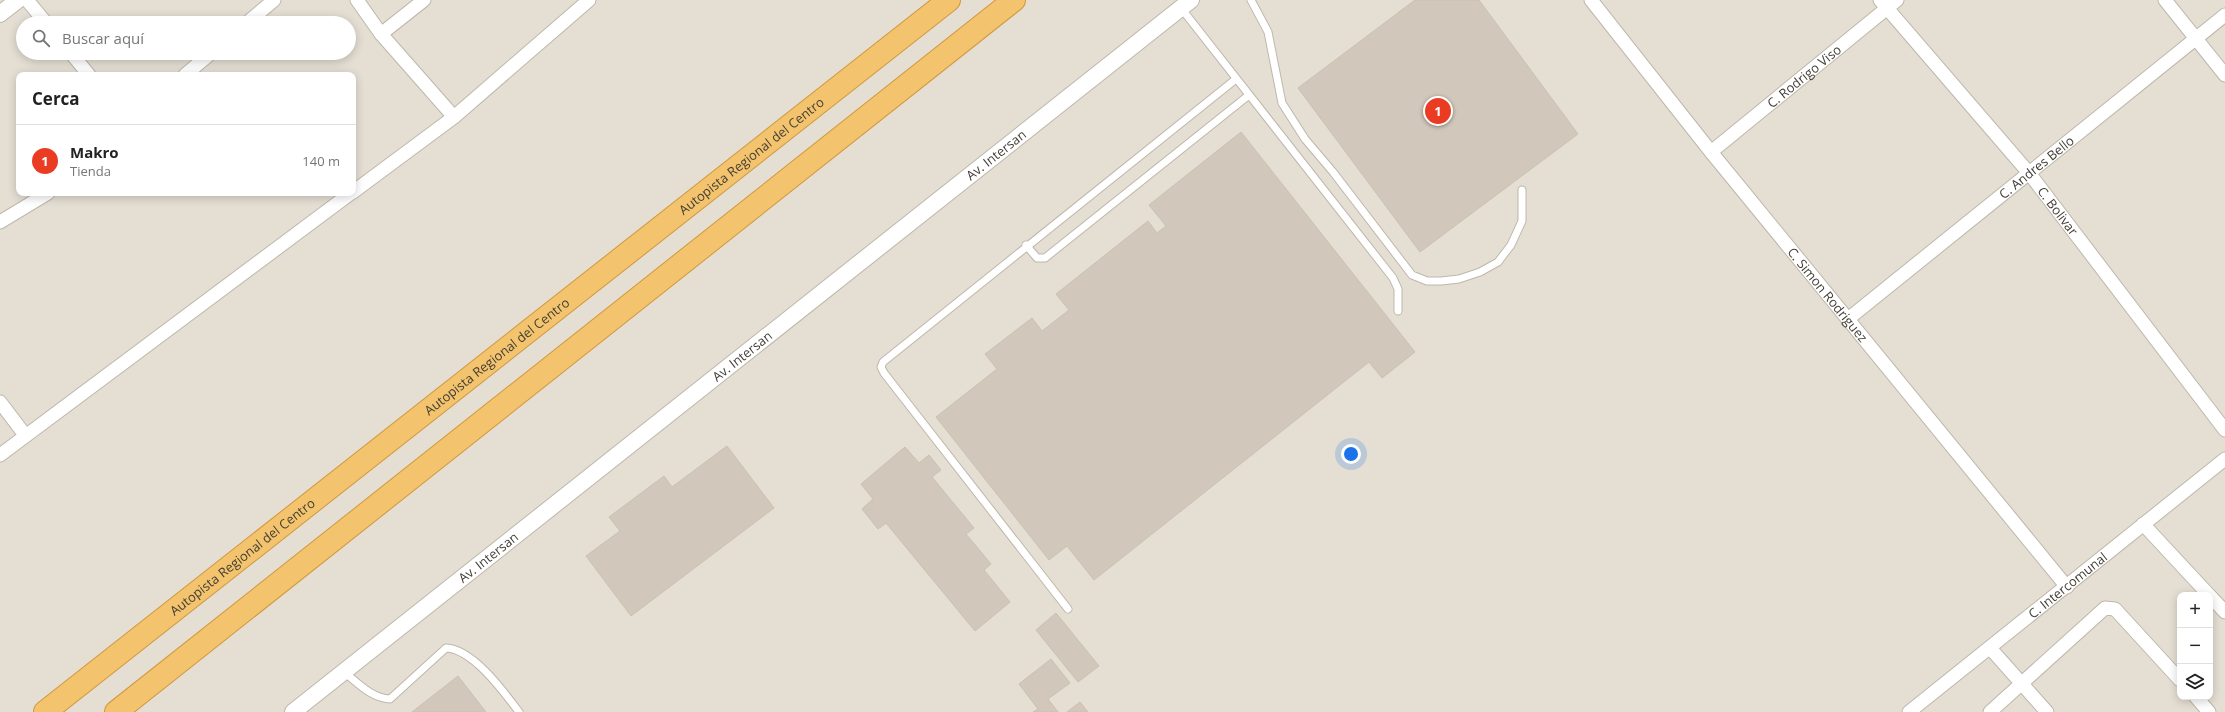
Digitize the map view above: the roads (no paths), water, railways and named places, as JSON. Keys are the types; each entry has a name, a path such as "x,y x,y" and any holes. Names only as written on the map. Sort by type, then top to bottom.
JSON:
{"highway":[{"name":"Autopista Regional del Centro","path":"45,712 949,0"},
{"path":"116,712 1014,0"}],"street":[{"path":"0,14 18,0"},
{"path":"27,0 40,16"},
{"path":"255,16 274,0"},
{"path":"358,0 381,34 454,117"},
{"path":"381,34 424,0"},
{"path":"356,189 454,117 589,0"},
{"name":"C. Simon Rodriguez","path":"1592,0 1711,152 2067,587"},
{"name":"C. Rodrigo Viso","path":"1711,152 1883,4 1897,0"},
{"path":"2164,0 2225,74"},
{"name":"Av. Intersan","path":"293,712 1186,4"},
{"name":"C. Bolivar","path":"1883,4 2029,173 2225,430"},
{"name":"C. Andres Bello","path":"1848,319 2225,15"},
{"path":"77,60 87,72"},
{"path":"189,72 203,60"},
{"path":"0,222 43,196"},
{"path":"0,455 347,196"},
{"path":"0,402 26,435"},
{"name":"C. Intercomunal","path":"1909,712 2225,459"},
{"path":"2143,524 2207,592"},
{"path":"2213,598 2225,612"},
{"path":"1990,712 2105,608 2115,610 2177,677"},
{"path":"1990,648 2047,712"},
{"path":"2199,700 2209,712"}],"lane":[{"path":"1251,0 1268,32 1282,104 1305,139 1333,172 1412,275 1427,281 1441,282 1459,279 1480,272 1498,262 1511,245 1522,221 1522,190"},
{"path":"1186,4 1236,79 1393,278 1398,289 1398,311"},
{"path":"1068,609 884,373 881,367 883,362 1026,245 1236,79"},
{"path":"1026,245 1037,258 1045,258 1249,95"},
{"path":"344,671 373,695 390,699 446,648 454,649 461,652 497,682 519,712"}],"place":[{"name":"Makro","path":"1438,111"}]}
